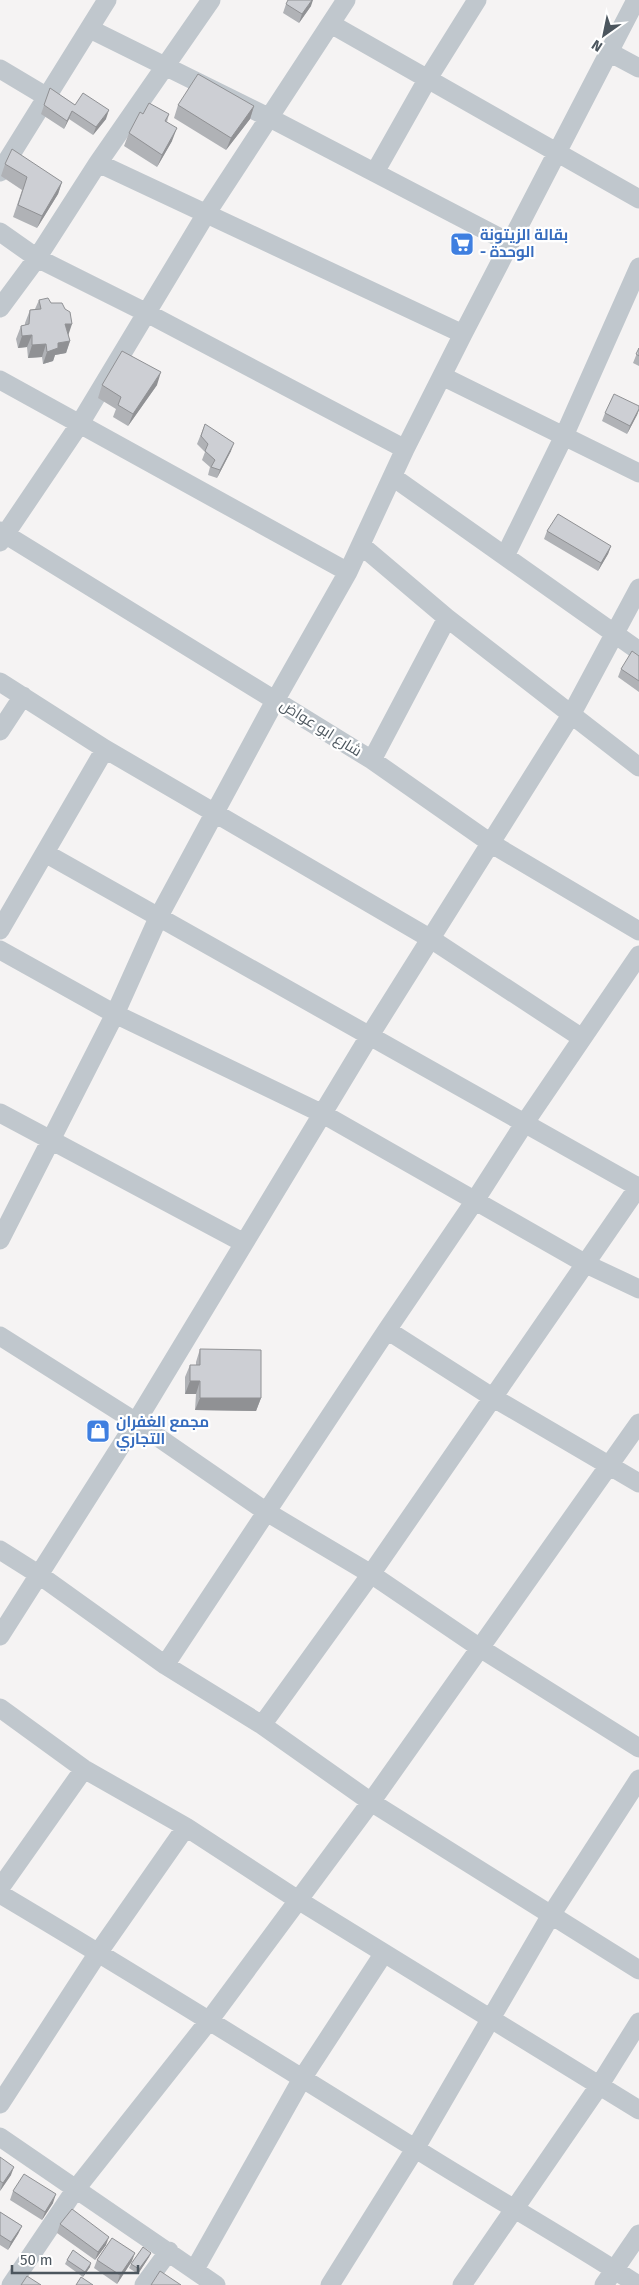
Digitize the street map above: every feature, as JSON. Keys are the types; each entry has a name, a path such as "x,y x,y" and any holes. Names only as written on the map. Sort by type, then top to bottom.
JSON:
{"street":[{"path":"0,172 107,0"},
{"path":"0,308 37,258 98,163 211,0"},
{"path":"2,536 79,425 145,312 206,214 346,0"},
{"path":"375,172 427,80 477,0"},
{"path":"0,1240 115,1014 159,916 276,699 362,546 405,450 462,334 636,0"},
{"path":"331,24 639,199"},
{"path":"90,29 268,117 510,243"},
{"path":"609,52 639,68"},
{"path":"0,69 47,97"},
{"path":"98,163 462,334"},
{"path":"0,232 37,258 145,312 405,450"},
{"path":"506,554 564,436 639,267"},
{"path":"442,376 639,473"},
{"path":"0,380 348,572"},
{"path":"393,477 506,554 639,651"},
{"name":"شارع ابو عواض","path":"2,536 276,699 372,760 492,844 639,931"},
{"path":"362,546 447,618 639,767"},
{"path":"0,1636 136,1422 370,1035 492,844 571,715 639,588"},
{"path":"372,760 447,618"},
{"path":"0,682 105,749 431,939 582,1038"},
{"path":"0,731 23,696"},
{"path":"0,930 105,749"},
{"path":"45,853 370,1035 524,1124 639,1186 372,1574 262,1725"},
{"path":"0,950 115,1014 323,1114 474,1202 586,1264 639,1289"},
{"path":"165,1665 265,1511 639,955"},
{"path":"0,1113 244,1243"},
{"path":"386,1330 492,1397 639,1483"},
{"path":"0,1336 136,1422 265,1511 372,1574 480,1648 639,1748"},
{"path":"11,2285 75,2190 208,2022 371,1802 639,1423"},
{"path":"0,1550 38,1574 165,1665 262,1725 371,1802 639,1970"},
{"path":"0,1708 84,1769 186,1826 298,1900 639,2110"},
{"path":"0,1888 84,1769"},
{"path":"330,2285 415,2149 551,1915 639,1779"},
{"path":"0,2104 98,1952 186,1826"},
{"path":"0,1894 98,1952 208,2022 303,2078 513,2209 610,2277 638,2285"},
{"path":"195,2269 303,2078 384,1953"},
{"path":"462,2285 599,2086 639,2022"},
{"path":"0,2137 216,2285"},
{"path":"610,2277 639,2234"},
{"path":"144,2285 169,2251"}],"building":[{"path":"288,0 312,0 302,14 286,4"},
{"path":"198,74 254,106 231,138 178,105"},
{"path":"50,88 75,105 83,93 109,110 96,127 72,111 67,121 44,105"},
{"path":"149,103 169,114 165,121 177,128 162,155 129,133 140,112 143,114"},
{"path":"12,149 62,182 42,216 18,205 27,177 5,164"},
{"path":"48,298 51,303 62,303 65,309 70,312 72,324 65,324 70,341 58,343 58,348 47,352 46,344 32,345 32,335 22,336 21,326 29,324 30,310 41,309 39,300"},
{"path":"122,351 161,372 133,414 118,405 121,397 102,385"},
{"path":"614,394 639,406 630,426 605,413"},
{"path":"205,424 234,443 220,470 211,467 215,460 205,451 208,444 201,436"},
{"path":"558,514 611,546 601,563 547,531"},
{"path":"632,651 639,656 639,681 621,669"},
{"path":"200,1349 261,1350 261,1398 200,1398 200,1381 190,1381 190,1365 200,1365"},
{"path":"0,2157 14,2167 3,2183 0,2181"},
{"path":"24,2174 56,2194 45,2212 13,2191"},
{"path":"72,2209 109,2237 98,2252 60,2224"},
{"path":"0,2212 22,2226 11,2242 0,2235"},
{"path":"112,2238 135,2253 120,2275 97,2260"},
{"path":"143,2247 151,2253 139,2269 131,2264"},
{"path":"73,2250 91,2263 85,2272 67,2260"},
{"path":"160,2271 181,2285 151,2285"},
{"path":"27,2276 41,2285 21,2285"},
{"path":"81,2277 93,2285 76,2285"}],"place":[{"name":"بقالة الزيتونة - الوحدة","path":"462,244"},
{"name":"مجمع الغفران التجاري","path":"98,1431"}]}
